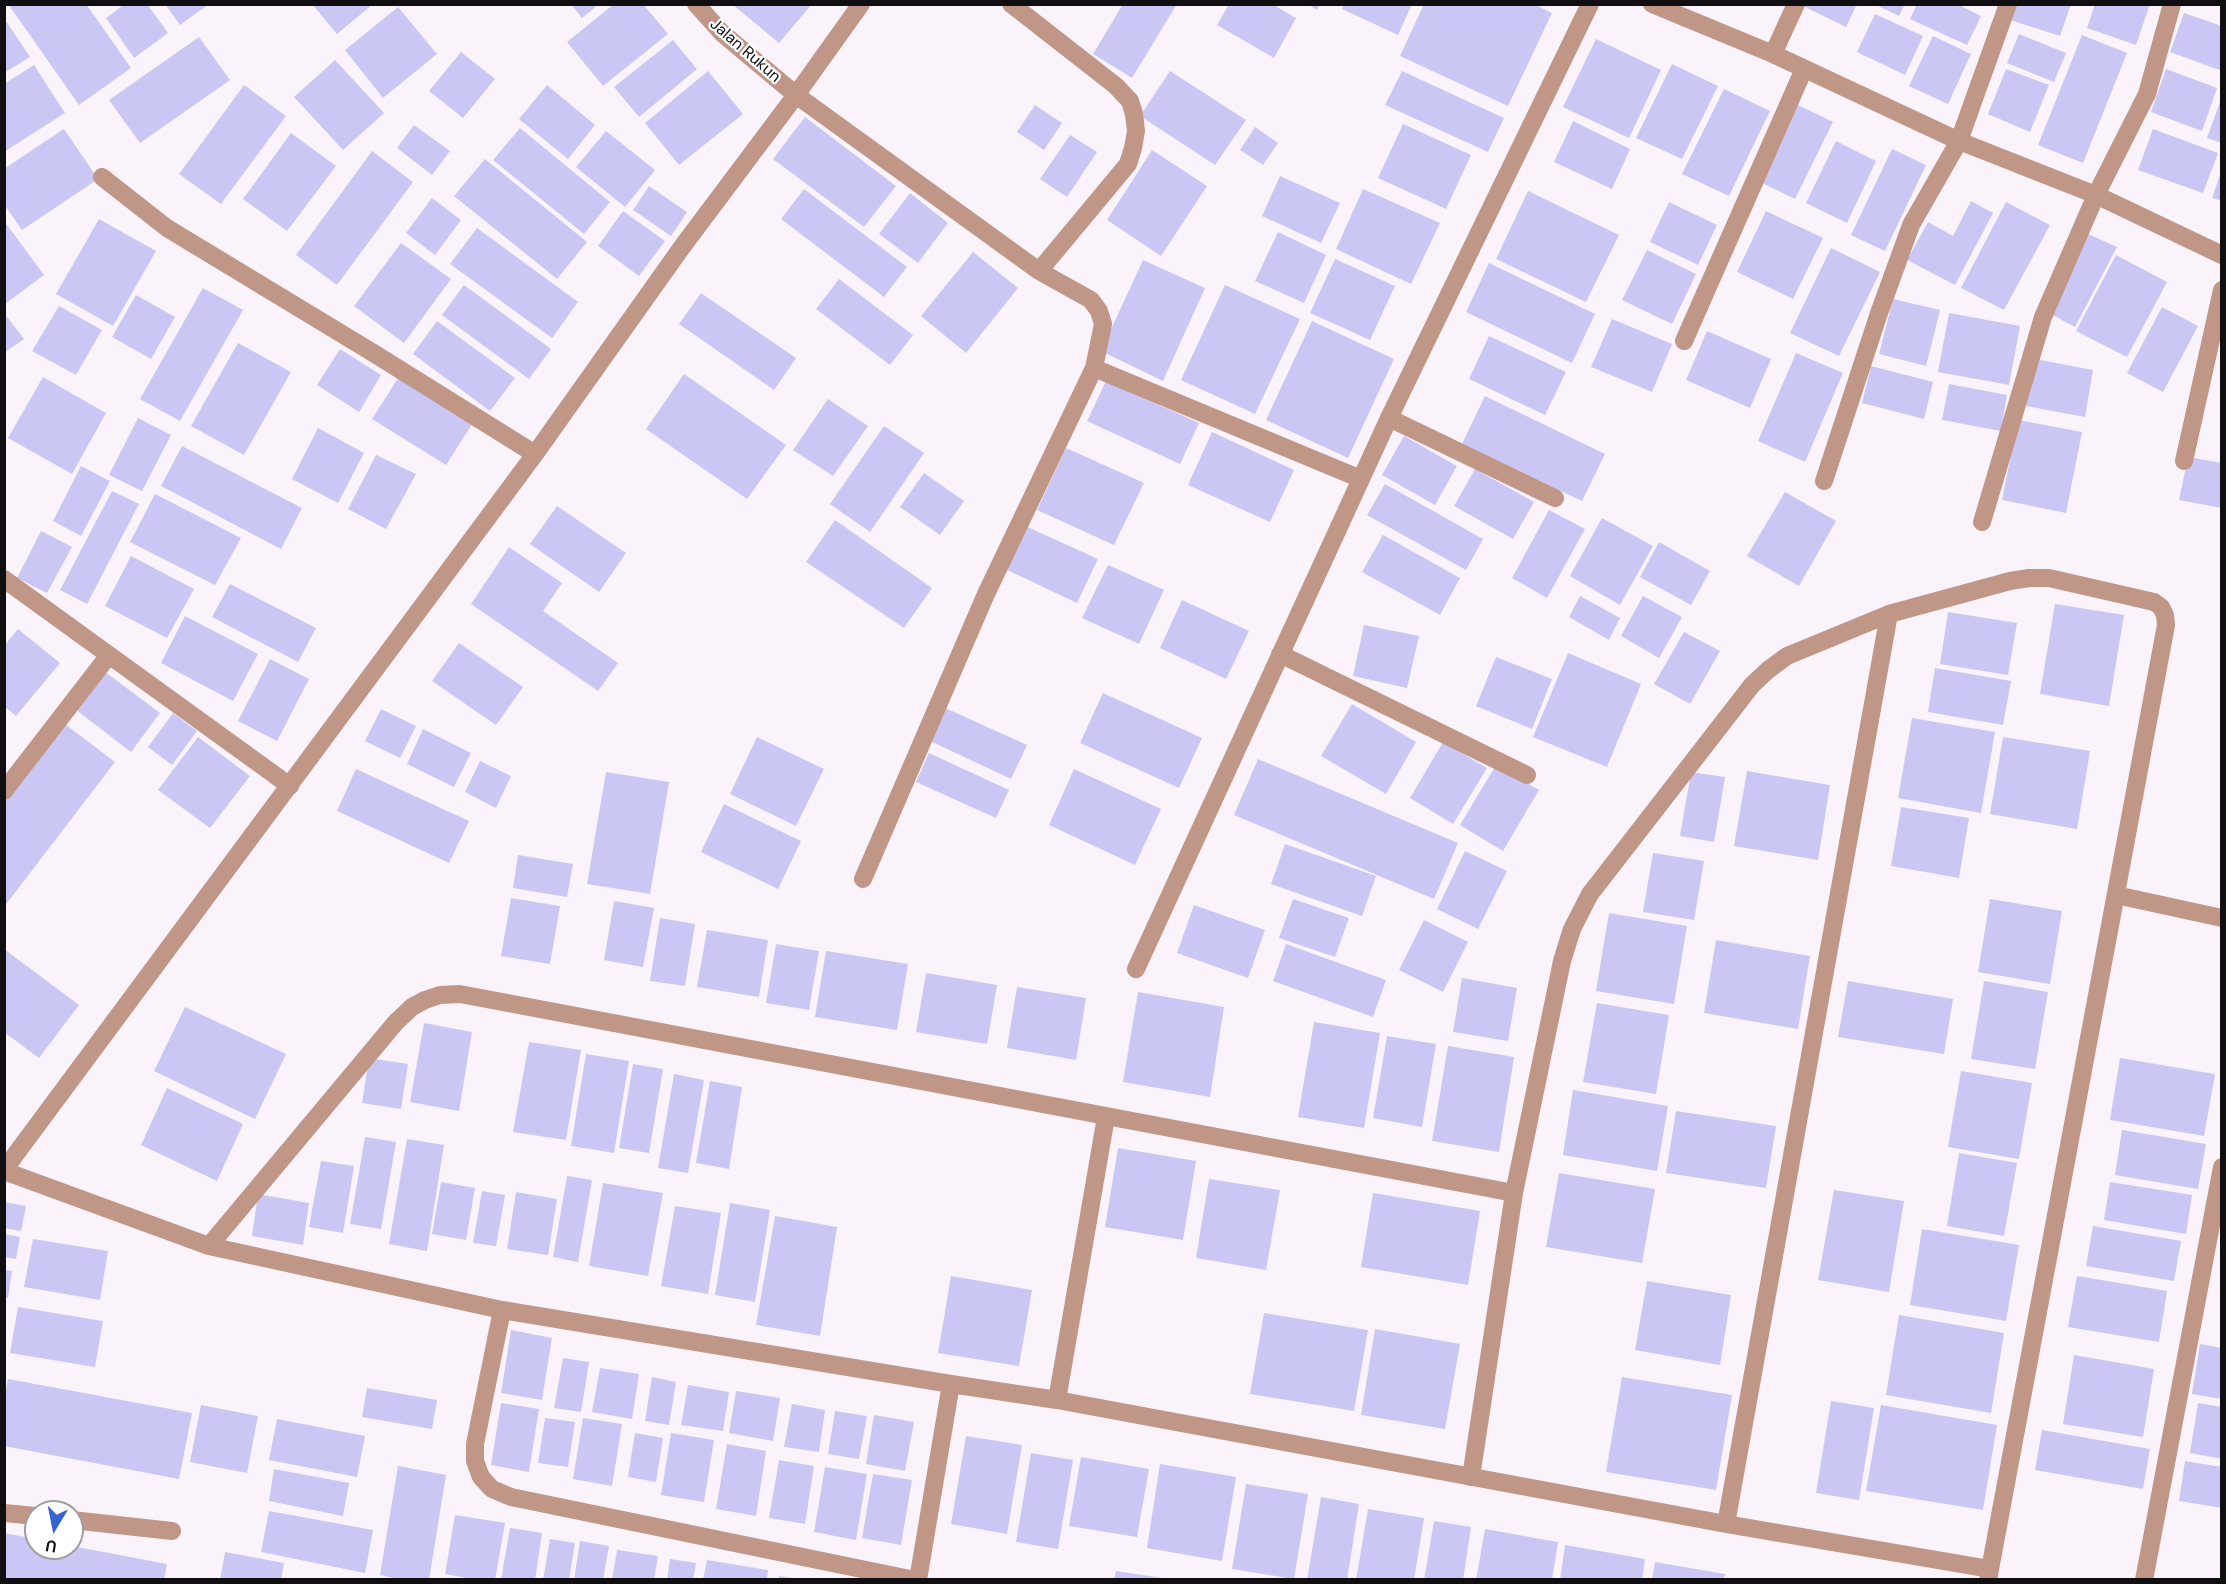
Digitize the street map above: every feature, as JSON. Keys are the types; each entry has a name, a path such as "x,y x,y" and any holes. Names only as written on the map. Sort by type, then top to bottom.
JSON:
{"street":[{"name":"Jalan Rukun","path":"696,4 722,33 796,95 1039,271 1091,300 1099,311 1103,324 1094,368 986,594 863,879"},
{"path":"861,4 682,247 535,454 4,1171 209,1246 502,1310 1057,1400 1989,1574 2166,625 2161,607 2154,602 2049,579 2029,578 1889,614 1787,656 1760,677 1590,894 1572,929 1562,961 1515,1193 1471,1477"},
{"path":"1011,4 1116,87 1130,101 1136,131 1128,164 1039,271"},
{"path":"1136,969 1389,418 1590,4"},
{"path":"1652,4 1773,54 1959,141 2096,195 2222,255"},
{"path":"1773,54 1796,4"},
{"path":"1824,481 1879,313 1911,225 1959,141 2008,4"},
{"path":"1982,522 2043,317 2096,195 2147,94 2172,4"},
{"path":"1684,341 1804,69"},
{"path":"102,177 167,228 535,454"},
{"path":"2184,461 2222,290"},
{"path":"1094,368 1361,479"},
{"path":"1389,418 1555,498"},
{"path":"4,579 290,786"},
{"path":"1726,1524 1889,614"},
{"path":"4,791 109,654"},
{"path":"1281,654 1527,776"},
{"path":"2116,895 2222,918"},
{"path":"209,1246 396,1022 412,1007 424,1000 460,994 1515,1193"},
{"path":"1057,1400 1106,1117"},
{"path":"2144,1580 2222,1167"},
{"path":"502,1310 475,1444 475,1461 481,1478 492,1489 511,1497 917,1580 951,1384"},
{"path":"4,1513 24,1515"},
{"path":"84,1521 172,1531"}],"building":[{"path":"8,4 86,4 131,68 79,105"},
{"path":"125,4 147,4 168,33 134,58 106,18"},
{"path":"165,4 209,4 180,25"},
{"path":"312,4 373,4 337,34"},
{"path":"571,4 599,4 582,18"},
{"path":"614,4 643,4 668,34 603,86 567,42"},
{"path":"732,4 812,4 779,43"},
{"path":"1123,4 1177,4 1132,78 1093,54"},
{"path":"1229,4 1272,4 1296,18 1274,58 1217,25"},
{"path":"1308,4 1320,4 1317,10"},
{"path":"1344,4 1412,4 1398,35 1342,9"},
{"path":"1424,4 1534,4 1552,13 1508,106 1400,56"},
{"path":"1799,4 1857,4 1846,27"},
{"path":"1874,4 1905,4 1899,16"},
{"path":"1917,4 1957,4 1981,16 1967,45 1910,19"},
{"path":"2015,4 2071,4 2060,36 2010,20"},
{"path":"2095,4 2150,4 2136,45 2087,28"},
{"path":"398,7 437,54 383,98 345,50"},
{"path":"2184,13 2222,26 2222,71 2170,52"},
{"path":"1875,14 1923,36 1905,75 1857,52"},
{"path":"4,18 30,57 4,73"},
{"path":"2019,34 2066,53 2054,82 2007,63"},
{"path":"2082,35 2127,53 2083,163 2038,145"},
{"path":"1933,36 1971,54 1948,104 1909,86"},
{"path":"199,37 230,80 140,143 109,100"},
{"path":"1596,39 1661,70 1629,138 1563,107"},
{"path":"673,40 697,69 639,117 614,87"},
{"path":"461,52 495,79 463,118 429,91"},
{"path":"335,60 384,113 343,150 294,97"},
{"path":"1672,64 1718,86 1682,159 1636,138"},
{"path":"34,65 65,113 4,152 4,84"},
{"path":"2006,69 2049,85 2030,132 1988,114"},
{"path":"2166,69 2217,88 2202,131 2151,112"},
{"path":"708,71 743,114 679,165 645,123"},
{"path":"1170,71 1246,120 1215,165 1140,116"},
{"path":"1402,71 1504,118 1488,152 1385,105"},
{"path":"244,85 286,116 221,204 179,174"},
{"path":"547,85 595,125 568,159 519,119"},
{"path":"1724,89 1770,111 1729,196 1682,174"},
{"path":"2222,99 2222,143 2207,138"},
{"path":"1796,104 1833,122 1795,199 1758,181"},
{"path":"1035,105 1062,123 1044,150 1017,132"},
{"path":"805,117 896,186 864,227 773,159"},
{"path":"1573,121 1630,149 1612,189 1554,162"},
{"path":"1403,124 1471,155 1446,209 1378,178"},
{"path":"414,125 450,151 432,175 397,148"},
{"path":"1255,127 1278,143 1263,165 1240,150"},
{"path":"520,128 610,202 584,234 493,160"},
{"path":"64,129 98,179 22,230 4,204 4,169"},
{"path":"2153,129 2218,153 2203,193 2138,170"},
{"path":"606,131 655,170 625,207 576,167"},
{"path":"291,133 336,166 287,231 243,199"},
{"path":"1070,135 1097,152 1067,197 1040,179"},
{"path":"1836,141 1876,161 1847,223 1806,203"},
{"path":"1892,149 1926,165 1885,251 1851,235"},
{"path":"1152,150 1207,186 1161,256 1107,220"},
{"path":"372,151 413,182 337,285 296,255"},
{"path":"485,159 587,242 557,279 454,196"},
{"path":"2222,172 2222,201 2212,198"},
{"path":"1280,176 1340,203 1321,243 1262,216"},
{"path":"649,186 687,212 671,236 633,210"},
{"path":"804,189 907,267 884,297 781,219"},
{"path":"1363,189 1440,223 1411,284 1336,249"},
{"path":"1528,191 1619,235 1586,302 1496,259"},
{"path":"910,193 948,223 918,263 879,234"},
{"path":"432,198 461,220 435,255 406,233"},
{"path":"1971,201 1993,213 1955,285 1907,260 1928,222 1953,236"},
{"path":"1669,202 1717,225 1698,265 1650,242"},
{"path":"2006,202 2050,225 2004,310 1961,288"},
{"path":"623,211 665,241 639,276 598,246"},
{"path":"1766,211 1823,238 1793,299 1737,272"},
{"path":"99,219 156,251 113,326 56,294"},
{"path":"5,222 44,275 5,304"},
{"path":"477,228 578,302 552,338 450,264"},
{"path":"1278,232 1326,255 1304,303 1255,281"},
{"path":"2084,232 2117,247 2075,327 2047,312"},
{"path":"401,243 451,279 404,343 354,306"},
{"path":"1831,248 1880,272 1839,356 1790,333"},
{"path":"1647,250 1696,274 1672,324 1622,300"},
{"path":"973,252 1018,288 966,353 921,316"},
{"path":"2116,255 2167,282 2127,357 2076,331"},
{"path":"1335,259 1395,286 1370,340 1310,313"},
{"path":"1143,260 1205,288 1163,381 1101,351"},
{"path":"1489,263 1595,314 1572,363 1466,312"},
{"path":"839,279 913,335 890,365 816,309"},
{"path":"464,285 551,349 529,379 442,315"},
{"path":"1225,285 1300,319 1255,414 1181,380"},
{"path":"203,288 243,310 180,421 140,399"},
{"path":"701,293 796,358 774,390 679,324"},
{"path":"136,295 175,317 151,359 112,337"},
{"path":"1893,299 1940,310 1926,366 1879,354"},
{"path":"59,306 102,330 76,375 32,351"},
{"path":"2162,307 2198,326 2163,392 2127,373"},
{"path":"4,313 24,339 4,353"},
{"path":"1949,313 2020,326 2009,385 1938,372"},
{"path":"1612,319 1672,344 1652,392 1591,367"},
{"path":"437,321 515,378 490,411 413,354"},
{"path":"1312,321 1394,359 1348,458 1266,420"},
{"path":"1707,331 1771,359 1750,408 1686,380"},
{"path":"1489,336 1566,372 1545,415 1469,379"},
{"path":"238,343 291,372 244,455 191,426"},
{"path":"340,349 381,375 359,412 317,385"},
{"path":"1796,353 1843,373 1805,462 1758,441"},
{"path":"2035,359 2093,370 2085,417 2026,406"},
{"path":"1871,366 1933,382 1924,419 1862,403"},
{"path":"684,374 786,445 747,499 646,429"},
{"path":"400,375 474,421 446,465 372,419"},
{"path":"43,377 106,413 72,474 8,438"},
{"path":"1106,381 1199,423 1180,464 1087,421"},
{"path":"1949,384 2007,395 2001,431 1942,420"},
{"path":"1485,396 1605,454 1582,501 1462,444"},
{"path":"828,399 868,426 833,476 793,450"},
{"path":"138,418 171,435 142,491 109,475"},
{"path":"2018,420 2082,432 2066,513 2002,500"},
{"path":"884,426 924,453 870,532 830,504"},
{"path":"318,428 364,453 338,503 292,479"},
{"path":"1212,432 1294,470 1270,522 1188,485"},
{"path":"1404,436 1457,466 1435,505 1382,475"},
{"path":"182,446 302,508 281,549 161,486"},
{"path":"1066,448 1144,483 1114,545 1037,510"},
{"path":"376,455 416,474 386,529 348,509"},
{"path":"2188,457 2222,463 2222,508 2179,500"},
{"path":"81,466 110,481 81,536 53,521"},
{"path":"1475,469 1534,502 1513,539 1454,506"},
{"path":"924,473 964,501 940,535 900,507"},
{"path":"1385,484 1483,539 1466,570 1367,515"},
{"path":"112,491 139,504 87,604 60,590"},
{"path":"1785,492 1836,521 1799,586 1747,556"},
{"path":"155,494 241,538 215,585 130,542"},
{"path":"557,506 626,553 599,592 530,544"},
{"path":"1549,510 1585,529 1547,598 1512,578"},
{"path":"1602,518 1653,546 1620,605 1570,576"},
{"path":"835,520 932,588 904,628 806,562"},
{"path":"1023,525 1098,559 1077,603 1003,568"},
{"path":"41,531 72,547 47,593 17,578"},
{"path":"1383,535 1460,578 1440,615 1362,572"},
{"path":"1659,542 1710,571 1691,605 1640,577"},
{"path":"509,547 562,583 543,611 618,663 598,691 471,604"},
{"path":"131,556 194,589 167,638 105,606"},
{"path":"1108,565 1164,590 1139,644 1082,618"},
{"path":"230,584 316,628 298,662 212,617"},
{"path":"1580,596 1620,618 1609,640 1569,617"},
{"path":"1643,596 1682,617 1659,658 1621,636"},
{"path":"1182,600 1249,631 1226,679 1160,648"},
{"path":"2055,604 2124,615 2109,706 2040,694"},
{"path":"1948,612 2017,623 2008,675 1940,664"},
{"path":"185,616 258,654 233,701 161,663"},
{"path":"1364,625 1419,636 1407,688 1353,676"},
{"path":"18,629 60,663 16,716 4,706 4,646"},
{"path":"1684,632 1720,651 1690,704 1654,684"},
{"path":"459,643 523,687 496,725 432,681"},
{"path":"1568,653 1641,684 1607,767 1533,737"},
{"path":"1496,657 1552,679 1532,729 1476,706"},
{"path":"270,659 309,679 277,741 238,721"},
{"path":"100,668 160,713 131,752 71,706"},
{"path":"1935,668 2011,681 2003,725 1928,712"},
{"path":"1103,693 1202,738 1179,788 1080,743"},
{"path":"1352,704 1416,742 1386,794 1321,756"},
{"path":"943,707 1027,745 1011,779 928,740"},
{"path":"381,709 416,726 400,758 365,741"},
{"path":"173,713 197,731 172,765 148,747"},
{"path":"1912,718 1995,732 1981,813 1898,798"},
{"path":"65,724 115,762 4,907 4,803"},
{"path":"423,729 471,753 454,787 407,764"},
{"path":"198,737 250,776 210,828 158,790"},
{"path":"757,737 824,769 796,826 730,794"},
{"path":"2003,737 2090,751 2077,829 1990,814"},
{"path":"1443,742 1487,768 1453,824 1410,798"},
{"path":"929,753 1009,790 996,818 916,782"},
{"path":"1258,759 1458,843 1434,899 1234,815"},
{"path":"480,761 511,776 496,808 465,792"},
{"path":"1496,765 1539,790 1503,851 1460,825"},
{"path":"356,769 469,821 449,863 337,811"},
{"path":"1074,769 1161,809 1135,865 1049,825"},
{"path":"1747,771 1830,785 1818,860 1734,846"},
{"path":"606,772 669,782 650,894 587,884"},
{"path":"1691,772 1725,777 1714,842 1680,836"},
{"path":"724,804 801,841 778,889 701,852"},
{"path":"1901,807 1969,818 1959,878 1891,866"},
{"path":"1285,844 1376,876 1362,916 1271,884"},
{"path":"1465,851 1507,871 1478,929 1437,909"},
{"path":"1653,853 1704,861 1694,920 1643,912"},
{"path":"518,855 573,864 567,897 513,888"},
{"path":"511,898 560,906 550,964 501,956"},
{"path":"1293,899 1349,918 1335,957 1279,938"},
{"path":"1990,899 2062,911 2050,984 1978,972"},
{"path":"614,901 654,908 643,967 604,960"},
{"path":"1194,905 1265,930 1248,978 1177,953"},
{"path":"1609,913 1687,926 1674,1004 1596,991"},
{"path":"660,918 695,924 685,986 650,981"},
{"path":"1424,920 1468,942 1443,992 1399,970"},
{"path":"707,930 768,940 759,997 697,987"},
{"path":"1716,940 1810,956 1798,1029 1704,1013"},
{"path":"776,944 819,951 809,1010 766,1003"},
{"path":"1286,944 1386,980 1373,1017 1273,981"},
{"path":"4,949 79,1005 39,1058 4,1032"},
{"path":"826,951 908,964 897,1030 815,1017"},
{"path":"926,973 997,985 987,1044 916,1032"},
{"path":"1462,978 1517,988 1508,1041 1453,1032"},
{"path":"1848,981 1953,999 1944,1054 1838,1037"},
{"path":"1984,981 2048,992 2035,1069 1971,1059"},
{"path":"1017,987 1086,998 1076,1060 1007,1048"},
{"path":"1138,992 1224,1007 1210,1097 1123,1082"},
{"path":"1597,1003 1669,1015 1656,1094 1583,1082"},
{"path":"185,1007 286,1054 255,1119 154,1071"},
{"path":"1314,1022 1380,1033 1364,1128 1298,1117"},
{"path":"424,1023 472,1032 459,1111 410,1102"},
{"path":"1387,1036 1436,1044 1422,1127 1373,1118"},
{"path":"529,1042 581,1050 566,1140 513,1132"},
{"path":"1448,1046 1514,1057 1499,1152 1432,1141"},
{"path":"586,1054 629,1061 614,1153 571,1146"},
{"path":"369,1058 408,1064 401,1109 362,1103"},
{"path":"2120,1058 2215,1074 2204,1136 2110,1120"},
{"path":"633,1064 663,1069 649,1153 619,1148"},
{"path":"1961,1071 2032,1083 2019,1159 1948,1147"},
{"path":"674,1074 704,1080 688,1173 658,1168"},
{"path":"710,1081 742,1087 729,1169 696,1163"},
{"path":"167,1088 243,1124 217,1181 141,1145"},
{"path":"1573,1090 1668,1106 1657,1171 1563,1155"},
{"path":"1676,1111 1776,1126 1766,1188 1666,1173"},
{"path":"2122,1130 2206,1144 2198,1189 2115,1175"},
{"path":"365,1137 396,1142 381,1229 350,1224"},
{"path":"407,1139 444,1145 427,1251 389,1244"},
{"path":"1118,1148 1196,1161 1183,1240 1105,1227"},
{"path":"1959,1153 2017,1163 2004,1236 1947,1226"},
{"path":"321,1161 354,1166 343,1233 309,1227"},
{"path":"1559,1173 1655,1189 1642,1263 1546,1247"},
{"path":"567,1176 592,1180 578,1262 553,1257"},
{"path":"1209,1179 1280,1190 1266,1270 1196,1258"},
{"path":"441,1182 475,1188 466,1240 432,1234"},
{"path":"2110,1182 2192,1195 2186,1234 2104,1220"},
{"path":"603,1183 663,1193 648,1276 589,1266"},
{"path":"1834,1190 1904,1201 1889,1292 1818,1280"},
{"path":"482,1191 505,1195 496,1246 473,1243"},
{"path":"516,1192 557,1199 548,1255 507,1249"},
{"path":"1373,1193 1480,1211 1468,1285 1361,1267"},
{"path":"258,1194 309,1203 303,1245 252,1236"},
{"path":"4,1202 26,1206 21,1231 4,1228"},
{"path":"730,1203 770,1210 755,1302 715,1295"},
{"path":"675,1206 721,1213 708,1294 661,1286"},
{"path":"775,1216 837,1227 820,1336 756,1325"},
{"path":"2093,1226 2181,1241 2174,1281 2086,1266"},
{"path":"1922,1229 2019,1245 2006,1321 1910,1305"},
{"path":"4,1234 20,1237 16,1259 4,1257"},
{"path":"33,1239 108,1251 100,1300 24,1287"},
{"path":"4,1270 12,1271 8,1298 4,1297"},
{"path":"951,1276 1032,1290 1019,1366 938,1353"},
{"path":"2077,1276 2167,1291 2159,1342 2068,1327"},
{"path":"1647,1281 1731,1295 1720,1365 1635,1350"},
{"path":"18,1307 103,1321 95,1367 10,1353"},
{"path":"1264,1313 1368,1330 1354,1411 1250,1394"},
{"path":"1899,1315 2004,1333 1991,1413 1886,1395"},
{"path":"1375,1329 1460,1344 1445,1429 1361,1415"},
{"path":"511,1330 552,1338 542,1400 501,1393"},
{"path":"2200,1344 2222,1348 2222,1399 2192,1394"},
{"path":"2074,1355 2154,1369 2143,1437 2063,1424"},
{"path":"563,1358 589,1362 581,1412 554,1408"},
{"path":"600,1368 639,1374 632,1419 592,1412"},
{"path":"652,1377 676,1382 669,1425 645,1421"},
{"path":"1622,1377 1732,1395 1716,1490 1606,1472"},
{"path":"8,1379 192,1413 179,1479 4,1446 4,1399"},
{"path":"688,1385 729,1392 723,1431 681,1425"},
{"path":"367,1388 437,1400 432,1429 362,1417"},
{"path":"736,1391 780,1398 773,1441 729,1433"},
{"path":"1831,1401 1874,1408 1859,1500 1816,1493"},
{"path":"501,1403 539,1409 529,1472 491,1465"},
{"path":"2198,1403 2222,1407 2222,1459 2190,1453"},
{"path":"792,1404 825,1410 819,1452 784,1447"},
{"path":"201,1405 258,1416 247,1473 190,1462"},
{"path":"1881,1405 1997,1425 1983,1510 1866,1491"},
{"path":"835,1411 867,1416 859,1459 828,1454"},
{"path":"874,1415 914,1422 905,1471 866,1464"},
{"path":"545,1418 575,1422 568,1467 538,1463"},
{"path":"583,1418 622,1424 612,1486 573,1479"},
{"path":"277,1419 365,1436 357,1477 269,1460"},
{"path":"2042,1430 2150,1449 2143,1489 2035,1470"},
{"path":"635,1433 663,1438 656,1482 628,1477"},
{"path":"671,1433 714,1440 704,1502 661,1495"},
{"path":"966,1436 1022,1445 1007,1534 951,1524"},
{"path":"727,1444 766,1451 756,1516 716,1509"},
{"path":"1031,1453 1073,1460 1058,1549 1016,1542"},
{"path":"1081,1457 1149,1469 1137,1537 1069,1526"},
{"path":"779,1460 814,1466 805,1524 769,1518"},
{"path":"2185,1461 2222,1467 2222,1508 2179,1501"},
{"path":"1160,1464 1236,1477 1222,1561 1147,1548"},
{"path":"398,1466 446,1475 429,1580 404,1580 380,1575"},
{"path":"825,1467 867,1474 856,1540 814,1532"},
{"path":"274,1469 349,1483 343,1516 269,1501"},
{"path":"873,1474 912,1480 901,1545 862,1538"},
{"path":"1246,1484 1308,1494 1294,1579 1232,1569"},
{"path":"1321,1497 1359,1504 1347,1580 1307,1580"},
{"path":"1368,1509 1424,1518 1414,1580 1356,1580"},
{"path":"269,1511 373,1530 365,1573 261,1552"},
{"path":"455,1515 505,1523 495,1580 477,1580 445,1574"},
{"path":"1434,1521 1471,1527 1463,1580 1424,1580"},
{"path":"510,1528 542,1533 535,1580 501,1580"},
{"path":"1485,1529 1558,1542 1552,1580 1476,1580"},
{"path":"4,1533 24,1537 24,1560 84,1560 84,1548 167,1564 164,1580 4,1580"},
{"path":"550,1539 575,1543 569,1580 543,1580"},
{"path":"580,1541 609,1546 603,1580 574,1580"},
{"path":"1565,1545 1645,1559 1642,1580 1560,1580"},
{"path":"617,1550 658,1556 654,1580 612,1580"},
{"path":"225,1552 284,1563 281,1580 220,1580"},
{"path":"670,1559 696,1563 693,1580 667,1580"},
{"path":"707,1560 768,1570 767,1580 703,1580"},
{"path":"1655,1562 1725,1574 1724,1580 1652,1580"},
{"path":"1116,1571 1162,1578 1162,1580 1114,1580"},
{"path":"779,1576 793,1578 793,1580 779,1580"}]}
